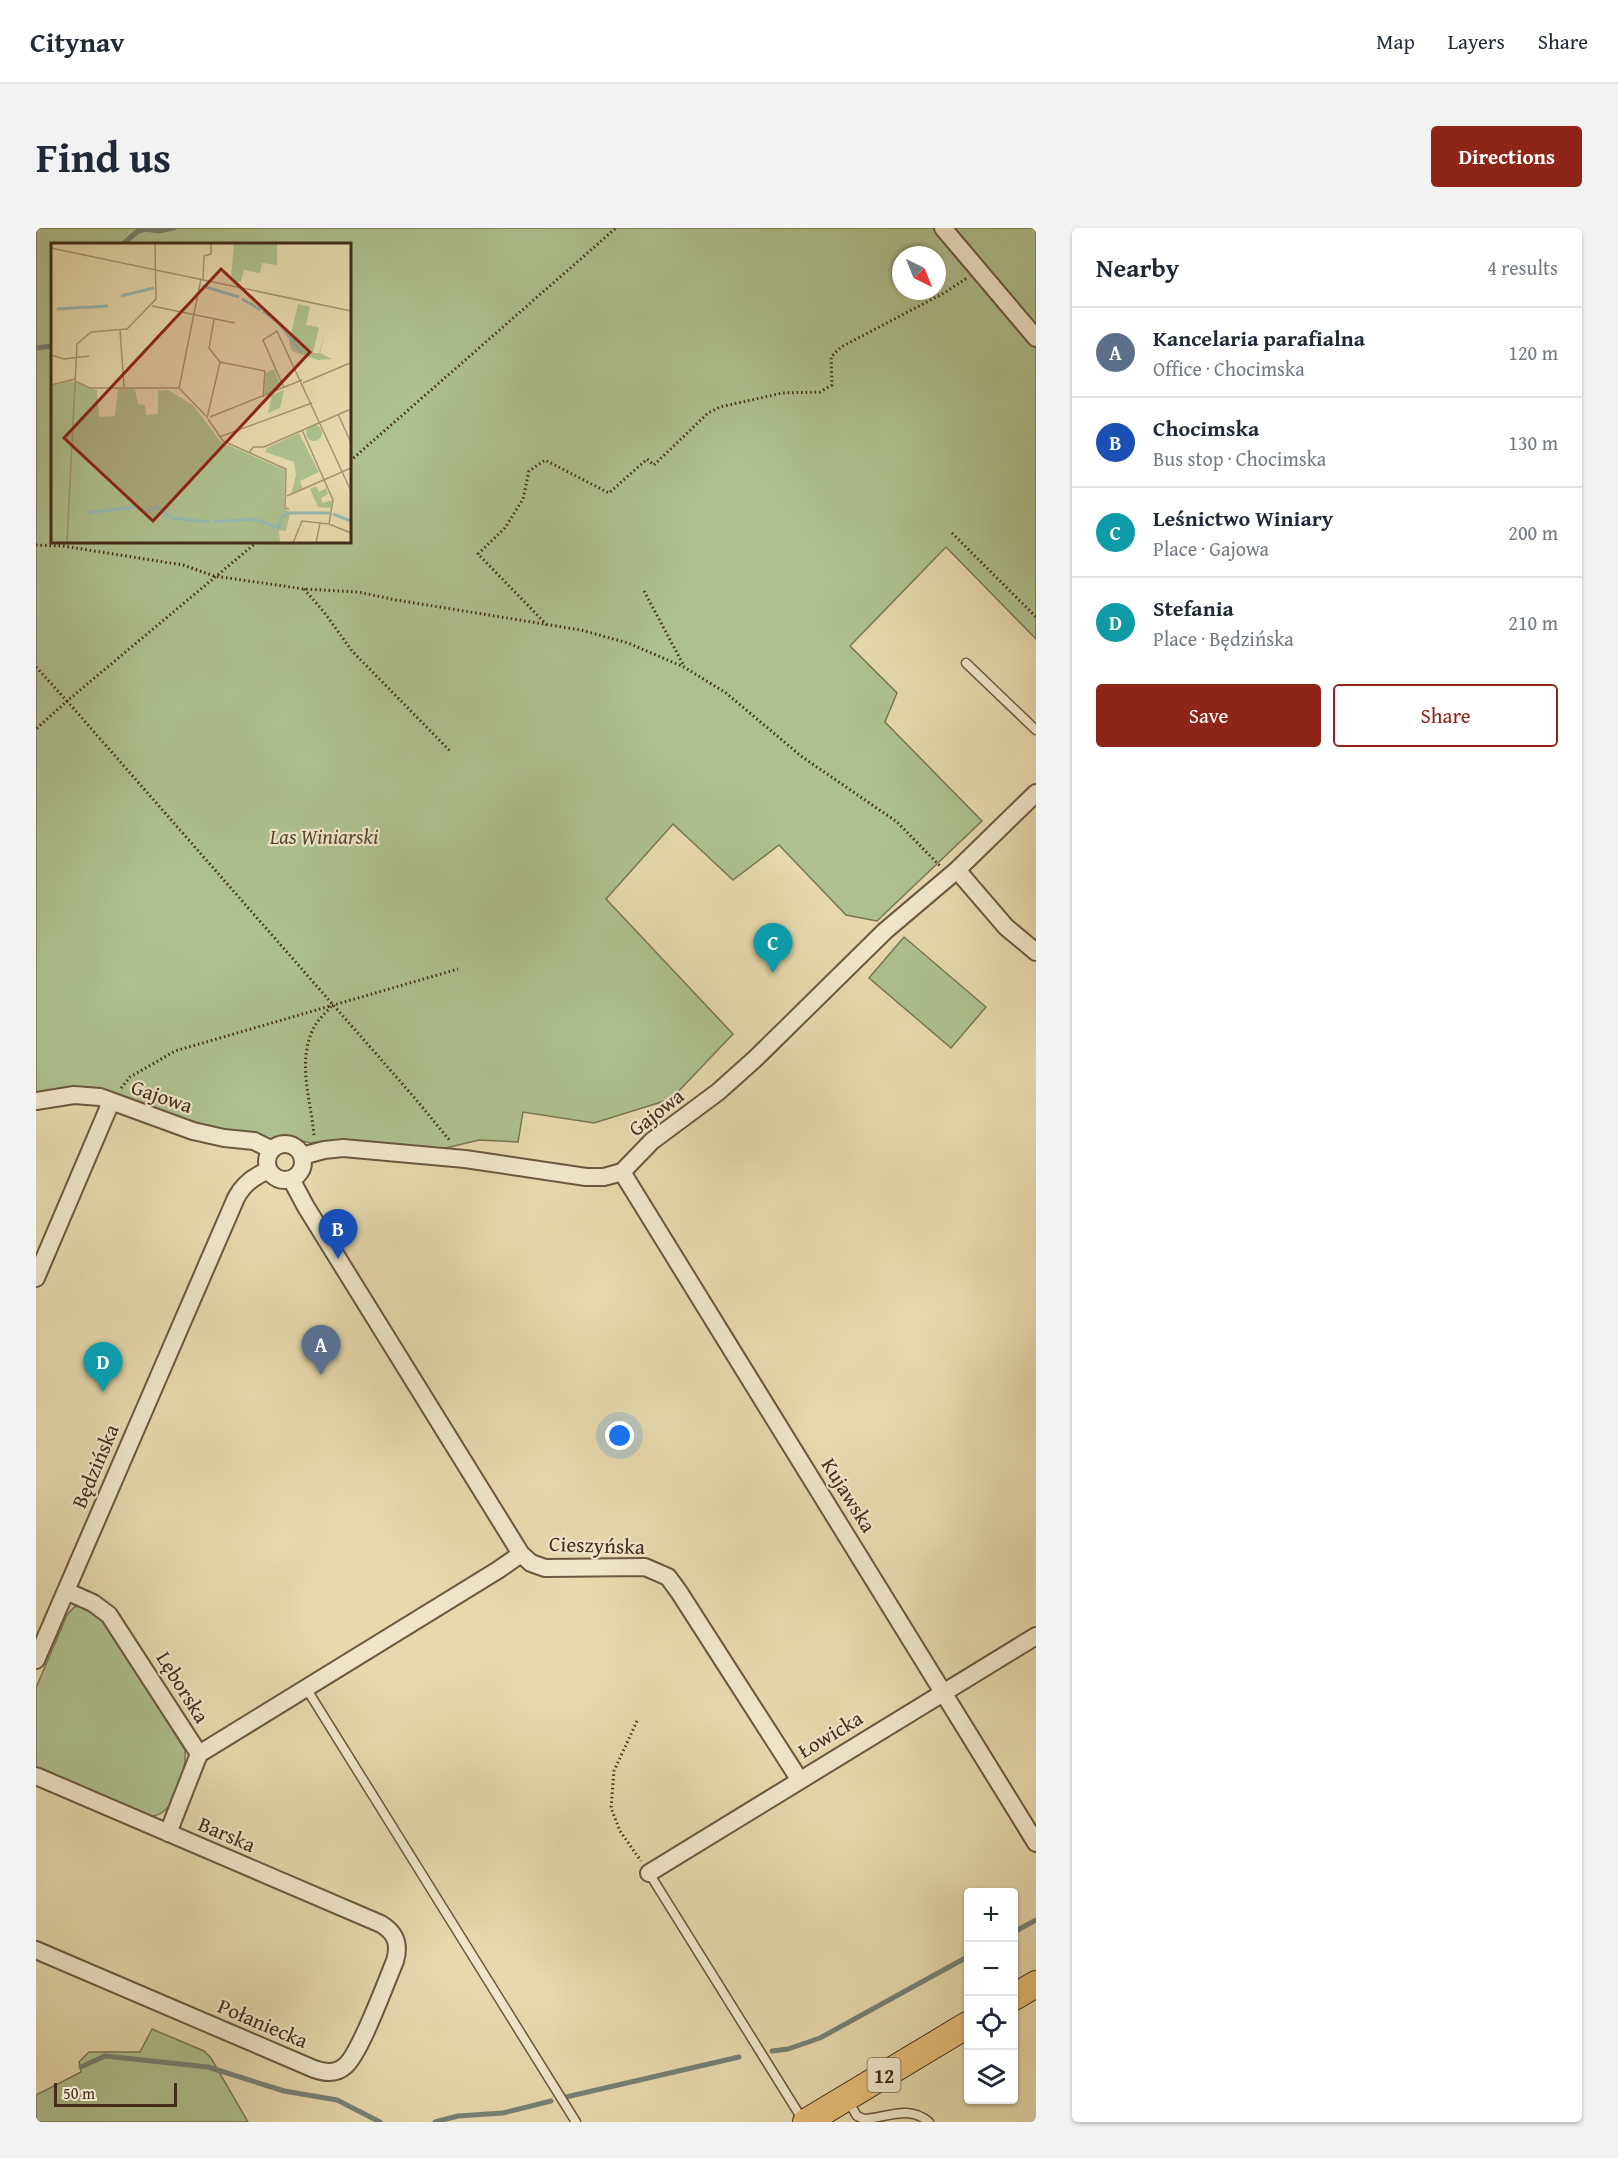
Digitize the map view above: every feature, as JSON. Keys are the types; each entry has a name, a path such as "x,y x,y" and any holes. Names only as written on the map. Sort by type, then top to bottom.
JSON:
{"main road":[{"path":"1016,1996 1036,1984"},
{"name":"12","path":"805,2122 964,2027"}],"street":[{"path":"943,228 1036,338"},
{"name":"Gajowa","path":"622,1172 652,1141 697,1109 748,1065 885,931 953,873 1036,793"},
{"path":"953,873 1006,927 1036,952"},
{"name":"Gajowa","path":"36,1101 60,1096 100,1097 193,1131 224,1138 254,1141 272,1150"},
{"path":"36,1278 111,1102"},
{"path":"308,1154 296,1177 280,1180 269,1170 268,1160 272,1150 289,1145 308,1154 343,1148 465,1159 586,1177 604,1177 622,1172"},
{"name":"Będzińska","path":"36,1660 236,1198 240,1190 251,1179 269,1170"},
{"name":"Kujawska","path":"622,1172 1036,1843"},
{"path":"291,1179 306,1207 521,1554"},
{"name":"Cieszyńska","path":"199,1754 521,1554 531,1563 545,1568 645,1567 668,1578 799,1779"},
{"name":"Lęborska","path":"66,1591 93,1603 109,1615 199,1754 168,1833"},
{"name":"Łowicka","path":"649,1873 799,1779 1036,1636"},
{"name":"Barska","path":"36,1776 381,1924 396,1939"},
{"name":"Połaniecka","path":"36,1950 314,2069 331,2072 346,2066 357,2051 395,1961 396,1939"}],"lane":[{"path":"966,663 1036,730"},
{"path":"306,1688 576,2122"},
{"path":"649,1873 805,2122"},
{"path":"846,2098 857,2116 864,2119 906,2112 916,2113 928,2122"}],"path":[{"path":"351,460 616,228"},
{"path":"548,625 478,554 505,528 522,499 529,471 545,460 609,493 647,459 654,465 708,413 720,407 782,393 820,392 832,385 831,357 842,347 944,293 979,271"},
{"path":"952,533 1036,617"},
{"path":"36,729 67,700 256,543"},
{"path":"36,545 63,546 183,565 214,576 304,589 358,592 606,636 684,667 726,693 801,756 890,816 953,873"},
{"path":"304,589 352,651 451,752"},
{"path":"644,591 684,667"},
{"path":"36,667 333,1004 465,1159"},
{"path":"111,1102 130,1077 175,1051 458,969"},
{"path":"308,1154 313,1117 305,1086 307,1049 313,1028 333,1004"},
{"path":"637,1721 614,1771 611,1808 620,1831 649,1873"}],"green space":[{"name":"Las Winiarski","path":"36,228 1036,228 1036,639 946,547 850,646 897,693 885,722 982,821 877,921 846,915 779,845 733,880 673,824 606,899 733,1034 671,1099 594,1123 523,1112 518,1142 479,1140 442,1149 337,1140 310,1143 291,1138 267,1139 253,1133 217,1128 184,1119 107,1091 87,1087 68,1087 36,1093"},
{"path":"904,937 986,1007 951,1048 869,978"},
{"path":"81,1606 93,1611 108,1626 185,1750 184,1769 178,1790 167,1808 159,1814 151,1816 36,1768 36,1688 67,1615 74,1607"},
{"path":"152,2029 204,2051 211,2058 248,2122 36,2122 36,2095 81,2072 79,2062 89,2052 140,2052"}],"waterway":[{"path":"124,243 138,231 174,228"},
{"path":"36,348 51,346"},
{"path":"1018,1930 1036,1920"},
{"path":"772,2051 788,2049 820,2038 964,1959"},
{"path":"81,2067 105,2056 208,2067 284,2091 337,2100 380,2122"},
{"path":"566,2097 739,2057"},
{"path":"435,2122 458,2116 503,2113 551,2101"}],"place":[{"name":"Leśnictwo Winiary","path":"773,973"},
{"name":"Chocimska","path":"338,1259"},
{"name":"Kancelaria parafialna","path":"321,1375"},
{"name":"Stefania","path":"103,1392"}]}
